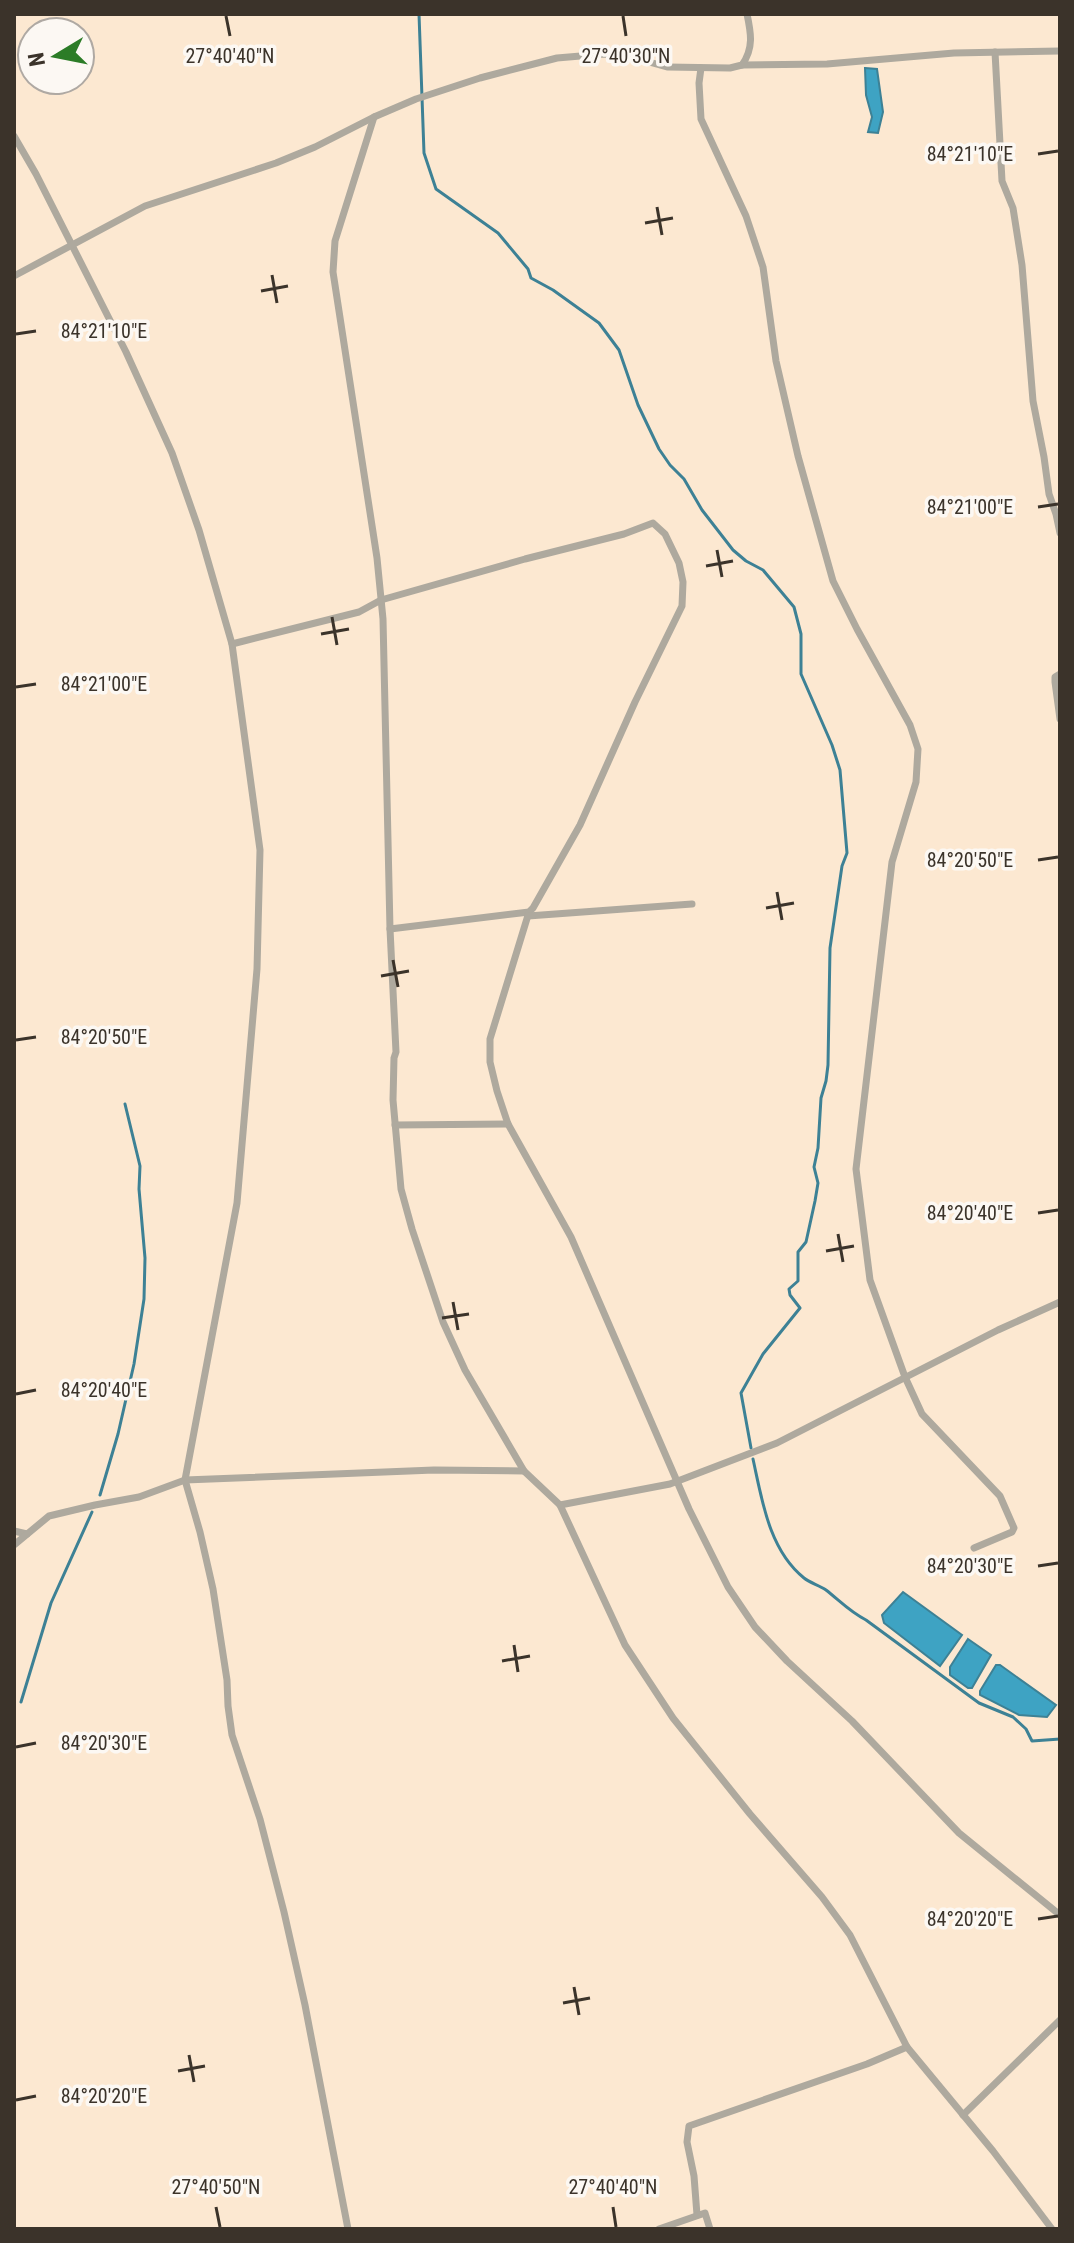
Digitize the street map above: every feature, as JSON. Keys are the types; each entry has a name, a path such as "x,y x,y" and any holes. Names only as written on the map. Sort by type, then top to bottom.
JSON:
{"street":[{"path":"742,65 752,45 747,14"},
{"path":"14,276 145,206 276,163 425,95 557,58 622,55 667,67 730,68 742,65 827,64 954,53 1060,51"},
{"path":"995,52 1002,181 1013,208 1022,265 1033,401 1049,494 1060,533"},
{"path":"701,68 701,119 746,216 763,267 776,361 791,429 833,581 910,725 918,749 916,782 892,862 856,1169 870,1280 905,1377 926,1419 1000,1496 1014,1528 1012,1532 974,1548"},
{"path":"374,117 335,241 333,272 381,600 396,1052 393,1100 401,1189 412,1229 443,1322 465,1370 524,1471 560,1505 625,1645 673,1718 850,1935 907,2047 1052,2229"},
{"path":"14,136 126,352 172,453 202,538 232,644 260,850 257,969 237,1203 185,1480 213,1589 232,1735 260,1819 284,1912 348,2229"},
{"path":"232,644 359,612 381,600 624,534 653,523 665,534 679,563 683,582 682,606 580,825 528,914 490,1039 490,1062 497,1091 508,1124 571,1237 689,1509 722,1576 755,1627 852,1721 959,1833 1059,1913"},
{"path":"1060,674 1055,677 1060,719"},
{"path":"390,929 528,914 692,904"},
{"path":"395,1125 508,1124"},
{"path":"560,1505 678,1481 777,1443 998,1330 1060,1302"},
{"path":"14,1545 49,1516 139,1497 185,1480 434,1470 524,1471"},
{"path":"14,1531 27,1534"},
{"path":"963,2115 1060,2020"},
{"path":"697,2215 687,2142 689,2126 907,2047"},
{"path":"659,2229 705,2213 710,2229"}],"water":[{"path":"865,68 877,69 883,112 878,133 868,132 872,117 866,95"},
{"path":"903,1592 962,1635 940,1666 884,1623 882,1615"},
{"path":"968,1639 991,1655 972,1688 950,1675 950,1667"},
{"path":"996,1665 1056,1705 1047,1717 1019,1715 980,1695"}],"waterway":[{"path":"419,14 424,153 436,189 498,233 528,269 531,278 599,323 619,350 638,405 659,449 684,479 702,510 733,550 763,570 794,607 801,634 801,674 840,770 847,853 842,866 830,948 828,1065 821,1098 814,1167 818,1183 806,1242 798,1252 798,1281 789,1289 800,1308 763,1354 741,1393 751,1448"},
{"path":"100,1495 134,1364 144,1299 140,1166 125,1104"},
{"path":"753,1459 775,1539 792,1567 804,1578 826,1590 979,1703 1013,1717 1026,1729 1032,1741 1060,1739"},
{"path":"21,1702 51,1603 92,1512"}]}
